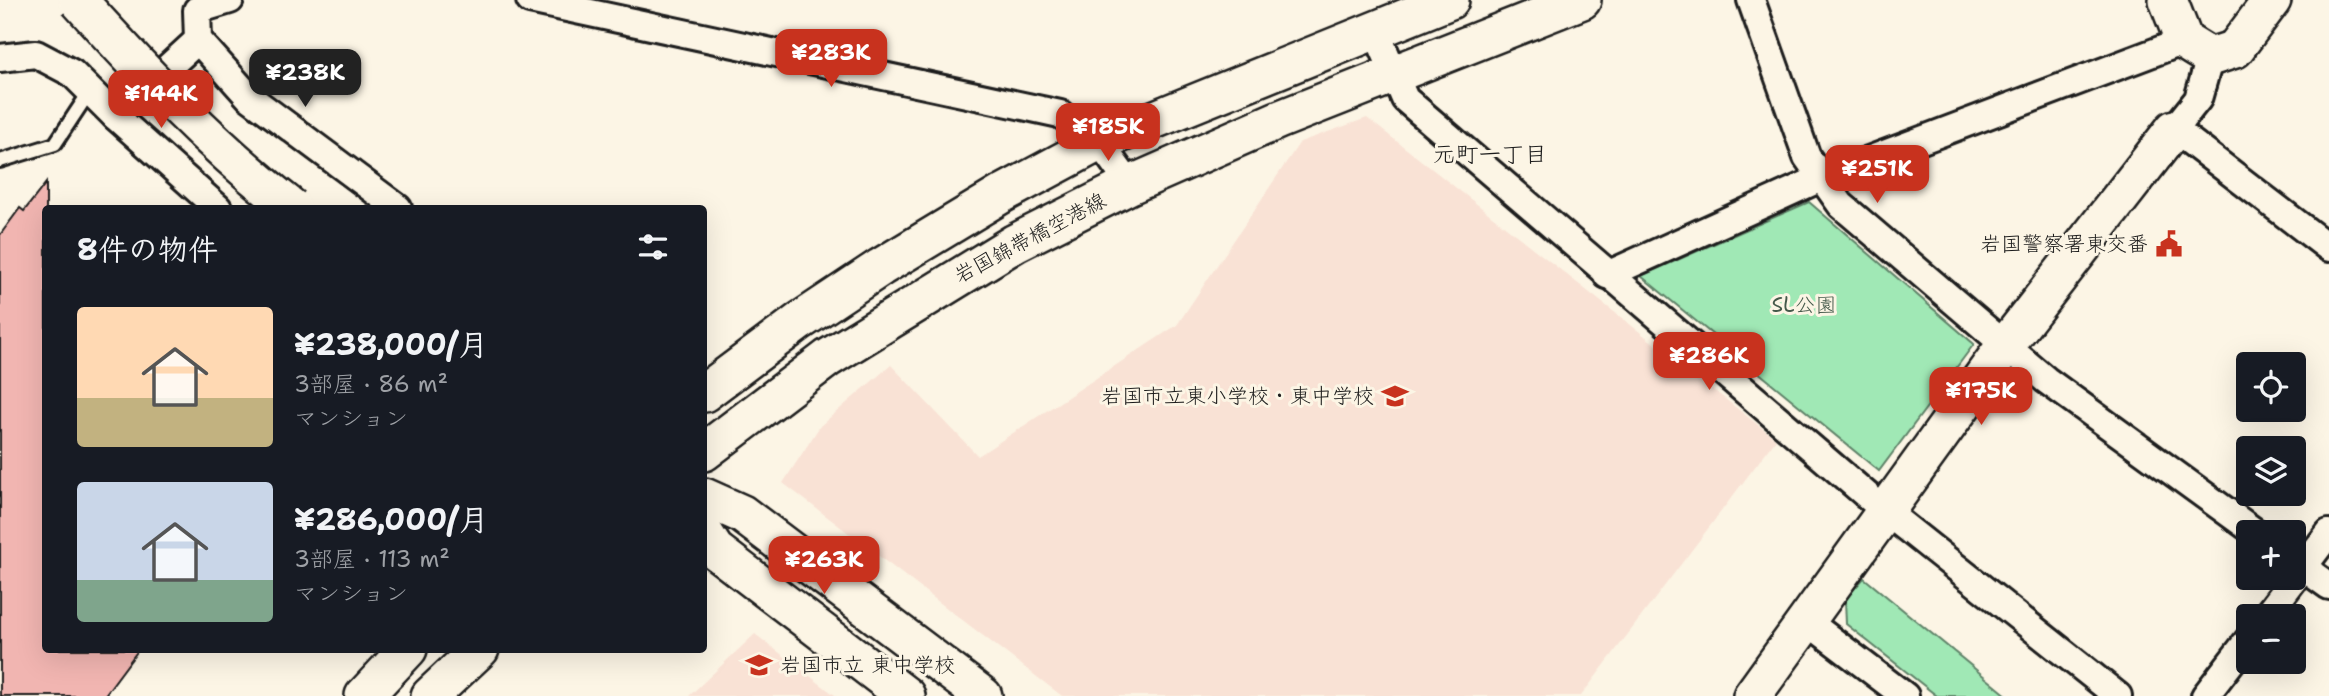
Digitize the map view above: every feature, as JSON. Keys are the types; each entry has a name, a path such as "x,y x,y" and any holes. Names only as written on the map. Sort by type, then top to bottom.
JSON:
{"main road":[{"path":"78,0 159,89 262,185 288,205"},
{"path":"707,391 800,321 881,267 1002,194 1099,142 1375,29 1404,8 1450,0"},
{"name":"岩国錦帯橋空港線","path":"707,450 828,358 915,302 1015,243 1130,185 1392,73 1582,0"},
{"path":"2168,0 2197,49 2235,49 2272,0"},
{"path":"1752,696 2005,346 2174,129"},
{"path":"707,498 742,514 982,696"},
{"path":"707,537 716,550 906,696"},
{"path":"364,696 404,653"},
{"path":"430,696 476,653"}],"street":[{"path":"230,0 197,10 198,40 250,97 394,205"},
{"path":"530,0 1059,114 1099,142 1130,185"},
{"path":"1751,0 1807,157 1840,205 2005,346 2239,520"},
{"path":"1375,29 1405,99 1884,510 2118,696"},
{"path":"115,116 198,40"},
{"path":"1607,275 1821,178 2197,49 2198,99 2174,129 2329,248"},
{"path":"0,58 36,54 72,73 115,116 215,205"},
{"path":"2306,557 2329,533"},
{"path":"2306,569 2329,586"},
{"path":"1808,622 1905,696"},
{"path":"2205,696 2236,656"}],"lane":[{"path":"0,161 55,144 90,91"}],"shaded area":[{"name":"岩国市立東小学校・東中学校","path":"1367,118 1776,439 1581,696 1062,696 783,483 820,426 891,365 978,456 1177,325 1300,142"},
{"name":"岩国市立 東中学校","path":"755,634 836,696 689,696"}],"green space":[{"name":"SL公園","path":"1809,202 1974,344 1879,471 1641,276"},
{"path":"1864,578 2008,696 1937,696 1846,624 1845,599"}],"building":[{"path":"46,183 46,205 42,205 42,653 136,653 104,696 0,696 0,235 20,208 24,211"}],"place":[{"name":"岩国警察署東交番","path":"2169,244"},
{"name":"岩国市立東小学校・東中学校","path":"1395,396"},
{"name":"岩国市立 東中学校","path":"759,665"}],"district":[{"name":"元町一丁目","path":"1490,154"}]}
